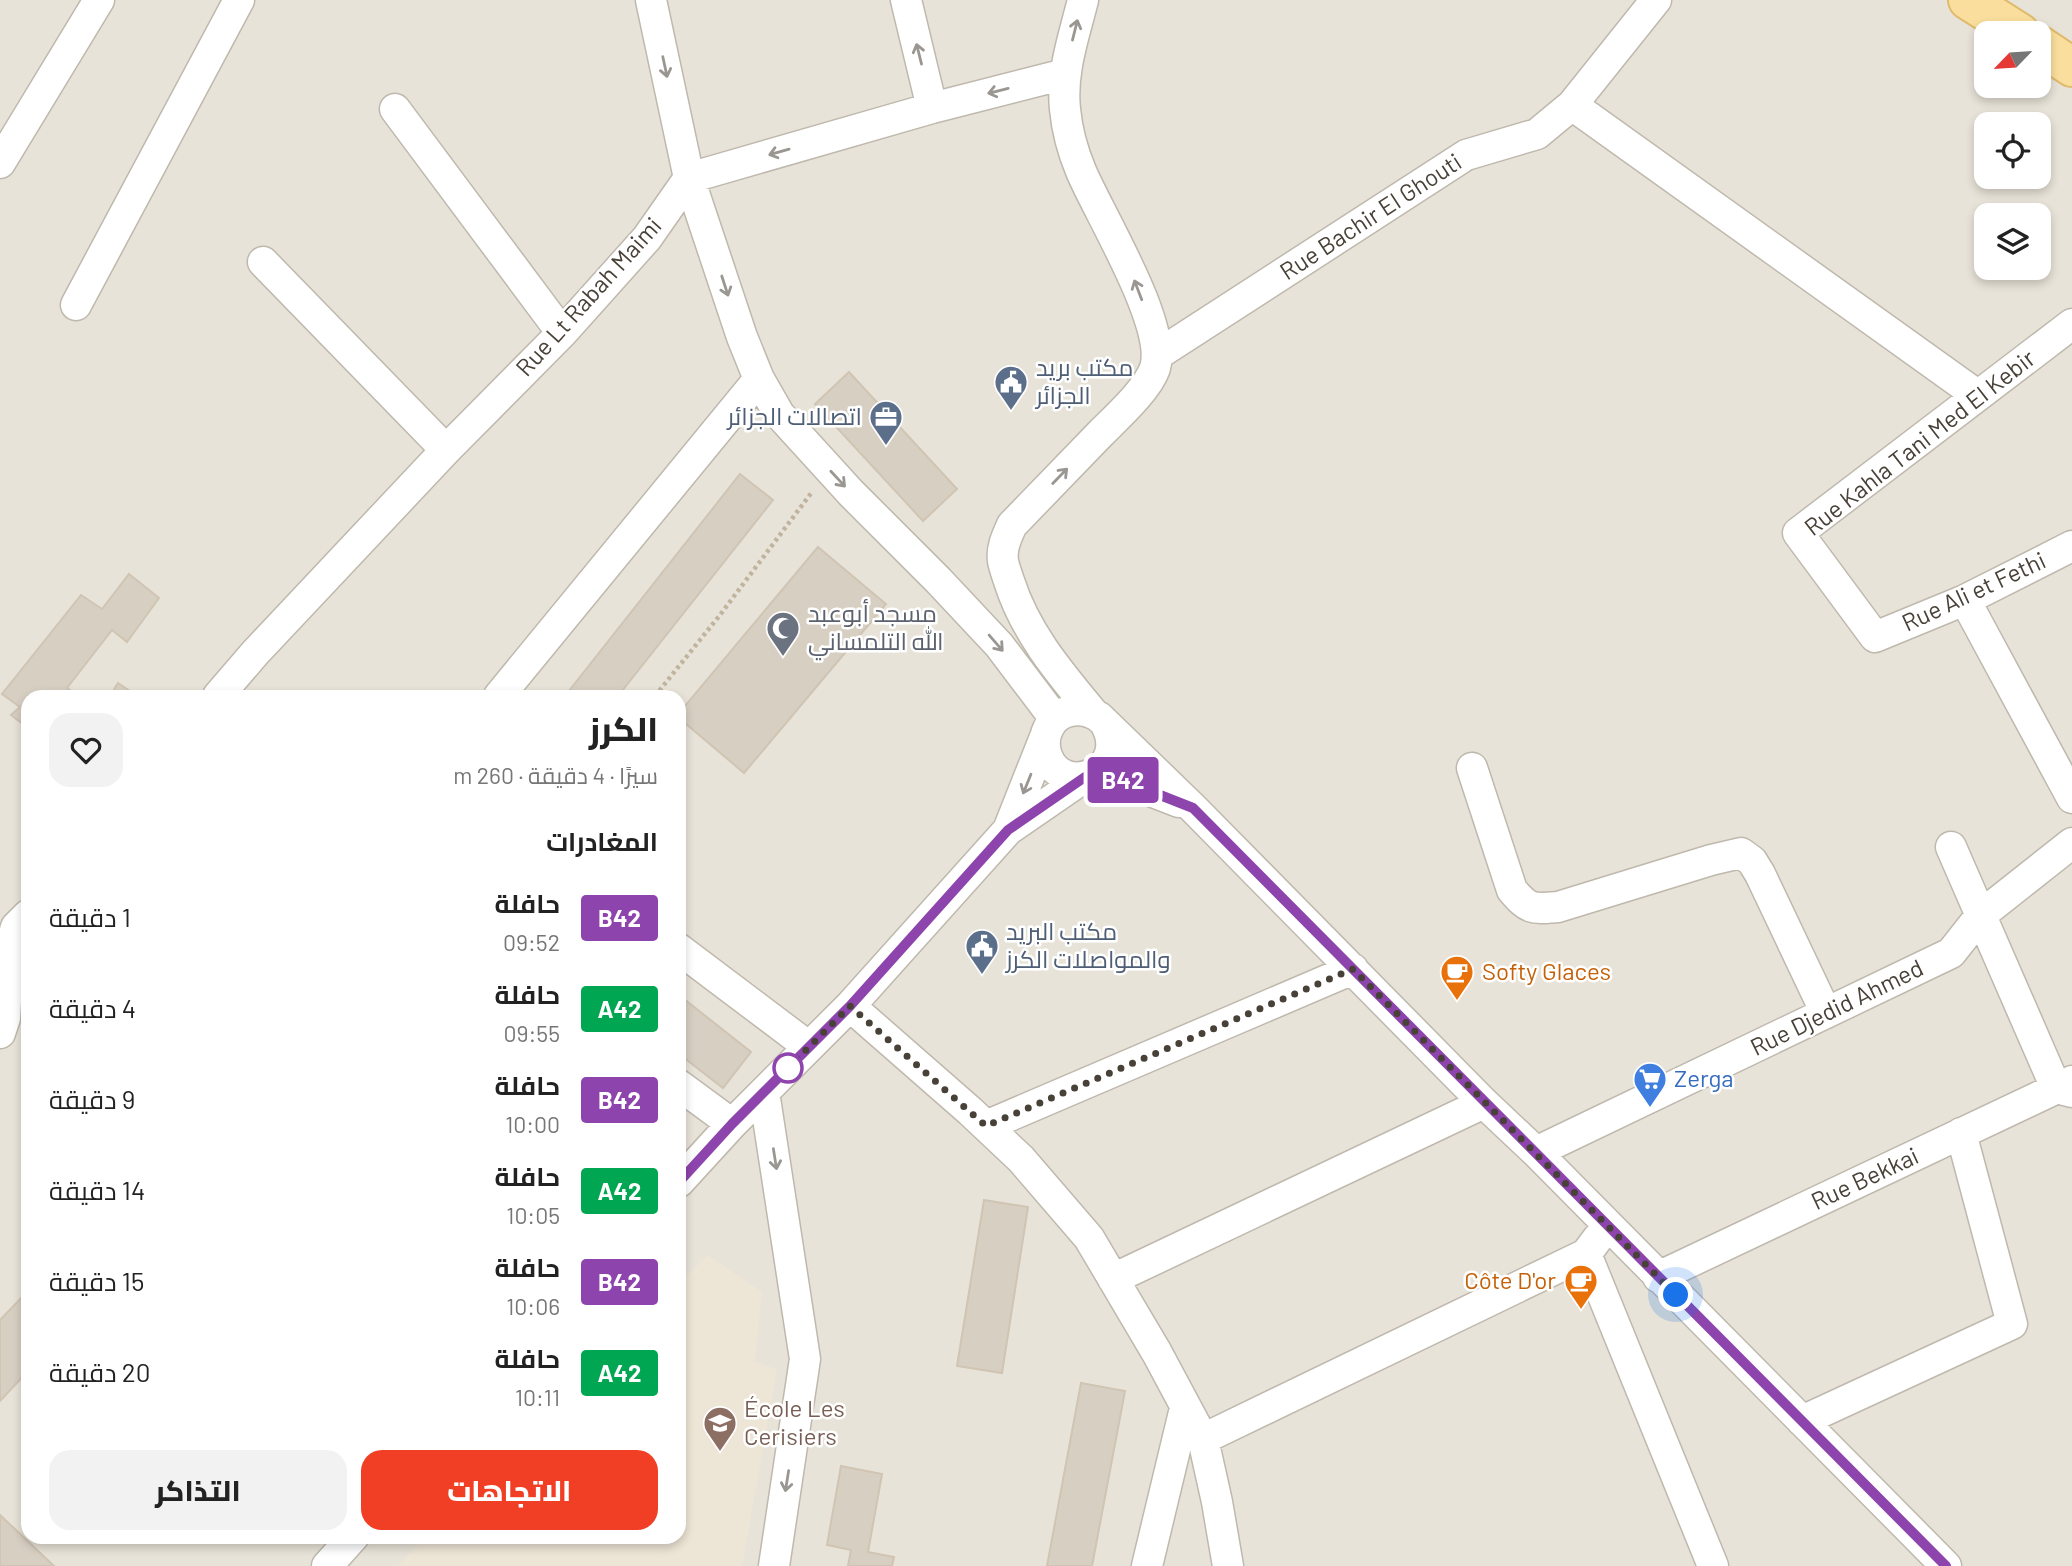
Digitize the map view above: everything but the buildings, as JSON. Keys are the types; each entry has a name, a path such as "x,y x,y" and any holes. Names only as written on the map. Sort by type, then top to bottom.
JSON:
{"main road":[{"path":"1968,0 2001,21"}],"street":[{"path":"0,163 99,0"},
{"path":"76,305 239,0"},
{"path":"651,0 689,178 742,337 759,379 779,414 999,645 1050,728 1045,748 1048,759 1055,768 1071,777 1092,774 1193,808"},
{"path":"906,0 932,108"},
{"path":"686,1174 732,1124 850,1006 1008,830 1092,774 1111,754 1110,732 1042,649 1015,601 1003,561 1004,544 1012,524 1138,395 1154,370 1157,355 1152,327 1131,273 1081,170 1070,139 1065,108 1065,74 1083,0"},
{"name":"Rue Bachir El Ghouti","path":"1157,355 1466,155 1537,134 1572,105 1656,0"},
{"path":"689,178 932,108 1065,74"},
{"path":"1572,105 1977,395"},
{"path":"395,109 562,333"},
{"name":"Rue Lt Rabah Maimi","path":"223,690 446,450 562,333 647,238 689,178"},
{"path":"263,262 446,450"},
{"name":"Rue Kahla Tani Med El Kebir","path":"1875,637 1798,533 2072,324"},
{"path":"504,690 759,379"},
{"name":"Rue Ali et Fethi","path":"1875,637 1965,600 2072,546"},
{"path":"1965,600 2072,798"},
{"path":"1008,830 1050,728 1063,713 1072,710 1099,718 1193,808 1946,1566"},
{"path":"1472,768 1512,890 1525,905 1539,909 1558,908 1710,860 1741,853 1752,860 1826,1013"},
{"name":"Rue Djedid Ahmed","path":"1536,1152 1951,953 1981,915 2072,843"},
{"path":"1951,847 1981,915 2067,1087"},
{"path":"0,1033 5,1018 9,951 16,927 21,922"},
{"path":"686,954 809,1047"},
{"path":"986,1126 1353,969"},
{"path":"850,1006 1021,1159 1089,1238 1157,1353 1203,1439 1228,1566"},
{"name":"Rue Bekkai","path":"1658,1277 1961,1133 2067,1087"},
{"path":"686,1090 732,1124"},
{"path":"764,1092 805,1359 774,1566"},
{"path":"1113,1279 1484,1103"},
{"path":"1802,1420 2012,1324 1961,1133"},
{"path":"1203,1439 1586,1254 1608,1225"},
{"path":"1586,1254 1713,1566"},
{"path":"1147,1566 1185,1408"},
{"path":"327,1566 347,1544"}],"path":[{"path":"661,690 829,469"}],"shaded area":[{"path":"0,0 2072,0 2072,1566 0,1566"},
{"name":"École Les Cerisiers","path":"707,1255 762,1292 755,1362 777,1369 742,1566 397,1566 418,1544 686,1544 686,1277"}],"bus line":[{"name":"B42","path":"686,1174 732,1124 850,1006 1008,830 1085,777 1099,771 1193,808 1946,1566"}],"place":[{"name":"مكتب بريد الجزائر","path":"1011,412"},
{"name":"اتصالات الجزائر","path":"886,447"},
{"name":"مسجد أبوعبد الله التلمساني","path":"783,658"},
{"name":"مكتب البريد والمواصلات الكرز","path":"982,976"},
{"name":"Softy Glaces","path":"1457,1002"},
{"name":"Zerga","path":"1650,1109"},
{"name":"Côte D'or","path":"1581,1311"},
{"name":"École Les Cerisiers","path":"720,1453"}],"route":[{"path":"788,1068 850,1006 986,1126 1353,969 1676,1295"}]}
